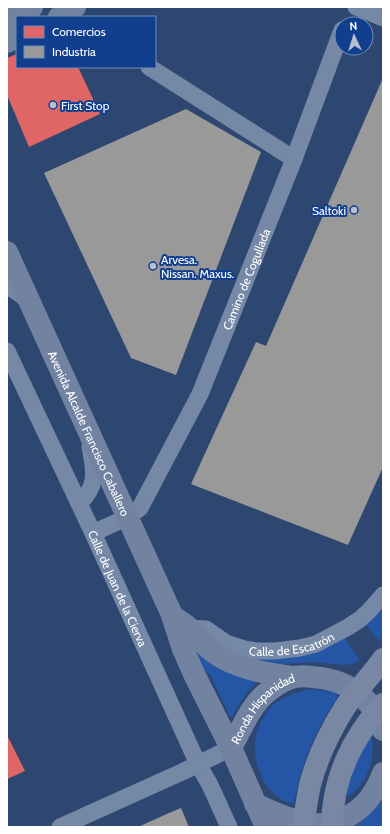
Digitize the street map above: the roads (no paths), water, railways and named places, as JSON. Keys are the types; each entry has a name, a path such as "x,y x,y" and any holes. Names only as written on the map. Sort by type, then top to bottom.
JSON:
{"highway":[{"path":"303,825 310,784 321,753 334,726 346,707 383,659"},
{"name":"Ronda Hispanidad","path":"332,825 335,793 340,773 360,733 380,715"}],"main road":[{"path":"7,19 32,7"},
{"path":"7,42 16,38"},
{"name":"Avenida Alcalde Francisco Caballero","path":"7,252 128,517 180,622 183,649 231,748"},
{"name":"Avenida Alcalde Francisco Caballero","path":"180,622 214,653 237,665 253,670 292,677"},
{"name":"Ronda Hispanidad","path":"266,827 231,748 247,717 259,700 275,687 292,677 309,676 336,681 347,686 357,692 380,715"},
{"path":"255,804 303,825 332,825 364,804 376,789 383,773"}],"street":[{"path":"356,7 383,18"},
{"name":"Camino de Cogullada","path":"93,533 128,517 140,508 200,394 294,159 334,52"},
{"path":"151,68 294,159"},
{"path":"7,284 29,301"},
{"name":"Calle de Juan de la Cierva","path":"7,351 93,533 198,764 210,785 229,827"},
{"path":"79,503 88,494 92,486 94,470 86,427"},
{"name":"Calle de Escatrón","path":"180,622 206,630 226,643 245,649 275,651 300,648 316,644 359,620 383,595"},
{"path":"60,827 182,772 231,748"},
{"path":"182,772 210,785"}],"place":[{"name":"First Stop","path":"53,105"},
{"name":"Saltoki","path":"354,210"},
{"name":"Arvesa. Nissan. Maxus.","path":"153,266"}]}
